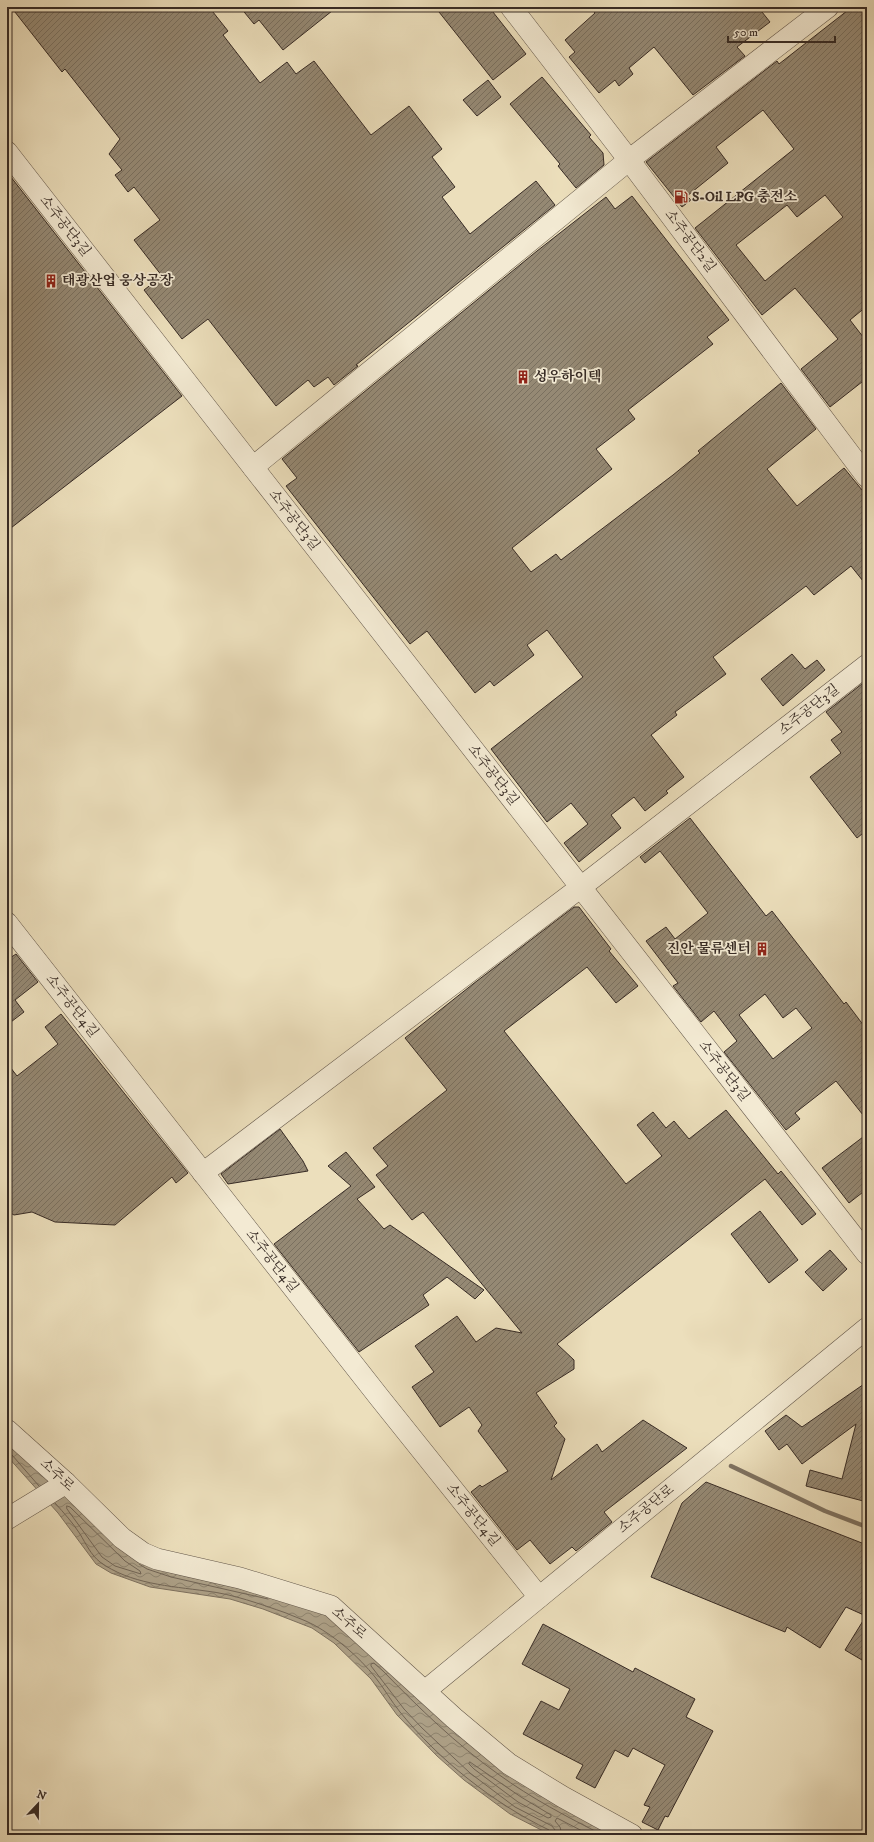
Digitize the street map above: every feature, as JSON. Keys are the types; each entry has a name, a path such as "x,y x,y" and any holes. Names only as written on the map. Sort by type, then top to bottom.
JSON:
{"street":[{"name":"소주공단2길","path":"511,7 629,160 867,477"},
{"path":"253,467 629,160 828,7"},
{"name":"소주공단3길","path":"7,152 867,1254"},
{"name":"소주공단3길","path":"581,887 867,666"},
{"path":"203,1173 581,887"},
{"name":"소주공단4길","path":"7,923 538,1597"},
{"name":"소주공단로","path":"425,1691 867,1328"},
{"name":"소주로","path":"7,1430 66,1483 122,1538 143,1553 157,1559 240,1578 331,1606 454,1718 510,1764 563,1797 632,1835"},
{"path":"7,1518 66,1483"}],"water":[{"path":"7,1436 148,1565 172,1573 242,1589 314,1610 341,1622 389,1664 623,1835 551,1835 510,1814 464,1780 437,1756 397,1715 371,1679 334,1643 312,1628 263,1609 230,1599 150,1587 111,1573 96,1564 58,1513 7,1456"}],"building":[{"path":"11,7 209,7 228,31 223,35 260,83 287,62 296,74 314,61 371,135 409,106 442,149 432,157 455,187 442,197 470,234 536,181 555,205 356,365 358,366 334,385 328,377 314,387 308,380 276,406 208,319 182,339 144,290 162,276 134,240 160,220 134,187 128,192 115,175 122,170 109,154 120,139 65,69 62,72"},
{"path":"240,7 337,7 283,50 259,20 254,24"},
{"path":"446,7 489,7 526,54 493,80 439,12"},
{"path":"591,7 758,7 770,22 737,47 745,56 693,95 654,47 629,68 633,74 619,86 615,80 599,93 569,57 575,52 565,40 595,13"},
{"path":"852,7 867,7 867,306 850,320 867,342 867,378 830,407 801,369 838,339 795,288 762,315 695,228 794,149 763,110 716,147 728,163 687,196 691,200 682,207 646,162 777,61 779,64","holes":["825,195 843,217 765,281 736,245 787,205 797,217"]},
{"path":"542,77 591,135 589,137 603,153 604,165 576,188 558,166 560,164 510,104"},
{"path":"488,80 501,97 477,116 463,100"},
{"name":"태광산업 웅상공장","path":"7,172 182,396 7,531"},
{"path":"632,196 729,320 707,337 713,344 628,410 635,419 596,449 612,469 512,548 531,572 556,554 561,560 673,475 700,453 698,451 781,383 816,429 767,469 797,506 844,468 867,496 867,586 851,566 814,595 806,586 713,657 726,674 675,712 677,715 651,735 684,777 666,791 668,793 645,811 634,797 611,815 621,828 579,862 564,843 588,824 571,803 547,822 491,749 583,677 547,630 527,645 534,655 494,686 490,681 475,693 427,631 410,644 286,486 297,478 282,459 537,251 606,197 615,209"},
{"path":"792,654 805,669 817,660 825,670 783,706 761,679"},
{"path":"867,680 867,830 857,838 810,777 841,753 831,740 842,732 826,712"},
{"path":"690,818 766,916 772,911 844,1004 846,1002 867,1030 867,1120 836,1081 795,1113 800,1119 786,1130 724,1052 737,1041 714,1011 701,1022 673,986 678,983 646,941 666,927 675,939 708,913 660,851 645,863 640,857","holes":["765,994 783,1018 796,1008 812,1028 773,1059 739,1015"]},
{"path":"574,907 579,907 611,949 609,951 638,986 616,1003 587,967 504,1031 626,1184 662,1156 637,1125 653,1112 666,1128 674,1121 689,1139 726,1110 778,1174 781,1171 816,1214 802,1225 765,1179 557,1344 574,1360 574,1369 536,1393 557,1423 554,1426 565,1439 551,1480 597,1444 602,1452 643,1420 687,1448 604,1512 612,1522 576,1551 572,1547 550,1564 530,1540 517,1550 471,1492 480,1485 482,1487 508,1471 478,1431 482,1425 469,1407 440,1427 412,1387 434,1372 415,1346 457,1316 476,1342 496,1328 522,1333 423,1212 412,1220 376,1175 388,1166 373,1148 447,1090 405,1038"},
{"path":"16,954 38,982 15,1000 24,1012 7,1025 7,960"},
{"path":"61,1014 188,1173 176,1183 172,1177 115,1225 55,1222 32,1212 14,1215 7,1211 7,1063 17,1076 58,1044 45,1027"},
{"path":"280,1129 303,1161 308,1171 228,1184 221,1174"},
{"path":"867,1134 867,1189 849,1203 822,1168"},
{"path":"346,1152 375,1187 357,1199 384,1229 390,1225 484,1290 475,1299 447,1277 423,1295 429,1305 359,1352 274,1244 351,1186 328,1166"},
{"path":"760,1211 798,1260 769,1283 731,1234"},
{"path":"830,1250 847,1269 823,1291 805,1272"},
{"path":"867,1382 867,1502 806,1486 810,1470 842,1479 856,1424 802,1464 787,1444 779,1450 765,1431 786,1415 802,1427"},
{"path":"706,1482 867,1545 867,1663 845,1650 866,1616 846,1607 820,1648 787,1627 785,1632 651,1577 682,1503"},
{"path":"543,1624 633,1672 635,1668 695,1699 686,1717 713,1731 668,1817 665,1816 658,1830 642,1822 650,1807 644,1805 665,1765 633,1748 628,1757 615,1750 595,1788 576,1778 583,1765 523,1734 541,1701 559,1710 570,1689 522,1664"}],"waterway":[{"path":"731,1466 825,1511 867,1527"}],"place":[{"name":"S-Oil LPG 충전소","path":"681,197"},
{"name":"태광산업 웅상공장","path":"51,281"},
{"name":"성우하이텍","path":"523,377"},
{"name":"진안 물류센터","path":"762,949"}]}
